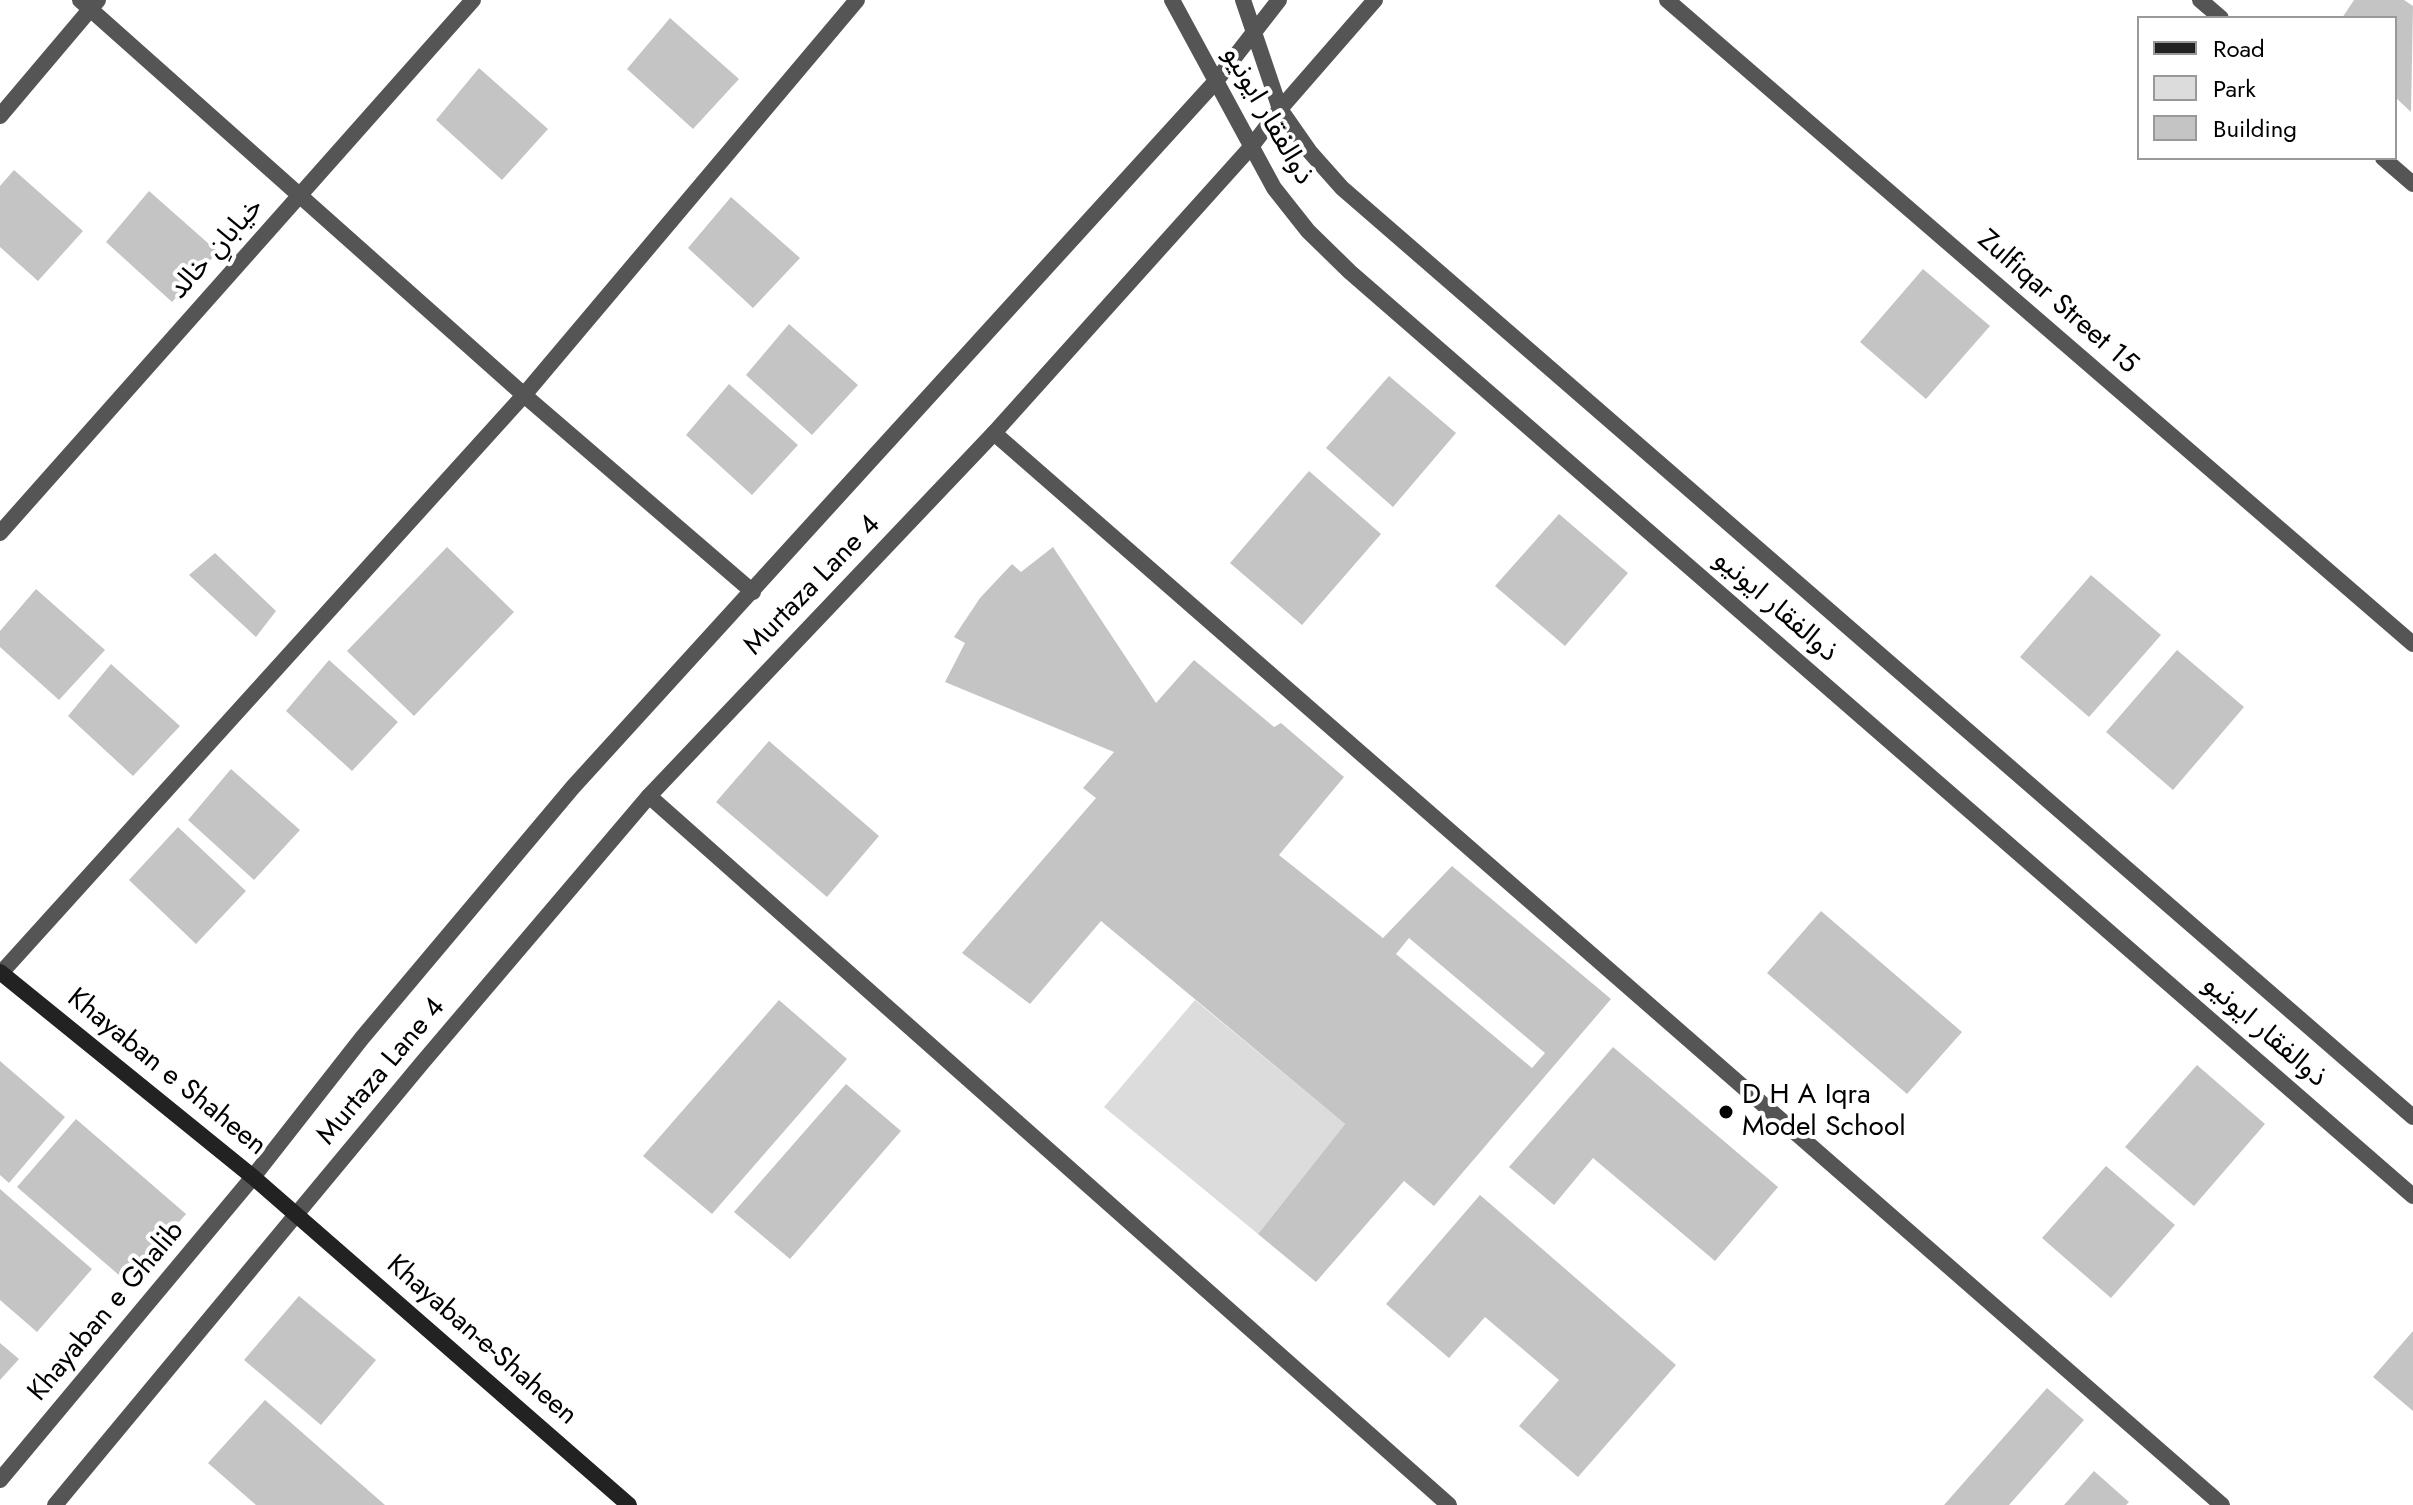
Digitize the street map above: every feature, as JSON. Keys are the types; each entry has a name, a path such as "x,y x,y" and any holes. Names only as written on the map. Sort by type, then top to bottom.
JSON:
{"main road":[{"name":"Khayaban e Shaheen","path":"1,973 297,1216"},
{"name":"Khayaban-e-Shaheen","path":"297,1216 629,1505"}],"street":[{"name":"خیابانِ خالد","path":"0,533 473,0"},
{"path":"1,973 524,395 857,0"},
{"name":"ذوالفقار ایونیو","path":"1172,0 1274,188 1308,231 1350,272 2413,1196"},
{"name":"ذوالفقار ایونیو","path":"1243,0 1280,109 1310,152 1342,188 2413,1117"},
{"name":"Murtaza Lane 4","path":"253,1177 362,1038 573,787 1216,81 1279,0"},
{"name":"Murtaza Lane 4","path":"297,1216 422,1063 649,796 994,433 1251,147 1375,0"},
{"name":"Zulfiqar Street 15","path":"1667,0 2413,644"},
{"path":"2200,0 2219,16"},
{"path":"0,116 89,3 299,196 753,592"},
{"path":"2385,160 2413,184"},
{"path":"994,433 2222,1505"},
{"path":"649,796 1449,1505"},
{"name":"Khayaban e Ghalib","path":"0,1480 253,1177"},
{"path":"55,1505 297,1216"}],"green space":[{"path":"1195,1000 1345,1124 1258,1234 1104,1107"}],"building":[{"path":"2354,0 2404,0 2413,6 2411,112 2397,99 2397,16 2343,16"},
{"path":"670,18 739,79 693,129 627,69"},
{"path":"479,68 548,129 502,180 436,120"},
{"path":"14,170 83,231 38,281 0,247 0,186"},
{"path":"149,191 218,252 172,302 106,242"},
{"path":"731,197 800,258 753,308 688,248"},
{"path":"1923,269 1990,326 1926,399 1860,342"},
{"path":"789,324 858,385 812,435 746,375"},
{"path":"1389,376 1456,433 1393,507 1326,448"},
{"path":"729,384 798,445 752,495 686,435"},
{"path":"1309,471 1381,534 1302,625 1230,563"},
{"path":"1559,514 1628,573 1565,646 1495,586"},
{"path":"447,547 514,612 414,716 347,651"},
{"path":"1053,547 1156,703 1194,660 1274,727 1281,723 1344,777 1279,855 1383,938 1452,866 1611,999 1434,1206 1404,1181 1316,1282 1258,1234 1345,1124 1101,921 1030,1004 962,953 1096,798 1083,788 1114,752 945,682 965,643 954,637 980,598 1012,564 1021,572","holes":["1409,938 1545,1053 1532,1068 1396,954"]},
{"path":"215,553 276,611 256,637 189,575"},
{"path":"2091,575 2161,635 2089,717 2020,657"},
{"path":"36,589 105,650 59,700 0,647 0,631"},
{"path":"2177,650 2244,707 2173,790 2106,732"},
{"path":"329,660 398,722 352,771 286,711"},
{"path":"111,664 180,726 133,776 68,716"},
{"path":"769,741 879,836 827,897 716,802"},
{"path":"231,769 300,830 254,880 188,820"},
{"path":"178,827 246,891 196,944 129,880"},
{"path":"1821,911 1962,1032 1907,1094 1767,973"},
{"path":"779,1000 847,1059 712,1214 643,1156"},
{"path":"1613,1047 1778,1187 1715,1261 1593,1158 1554,1205 1509,1167"},
{"path":"0,1061 65,1117 9,1183 0,1175"},
{"path":"2197,1065 2265,1124 2194,1206 2125,1147"},
{"path":"846,1084 901,1131 790,1259 734,1212"},
{"path":"76,1119 186,1214 127,1282 17,1187"},
{"path":"2106,1166 2175,1225 2111,1298 2042,1238"},
{"path":"0,1189 92,1269 37,1332 0,1300"},
{"path":"1480,1195 1676,1365 1578,1477 1519,1426 1559,1380 1485,1317 1449,1358 1386,1304"},
{"path":"299,1296 376,1360 321,1425 244,1360"},
{"path":"2413,1331 2413,1411 2373,1377"},
{"path":"0,1343 19,1359 0,1380"},
{"path":"2047,1388 2084,1420 2009,1505 1944,1505"},
{"path":"265,1400 385,1505 256,1505 208,1463"},
{"path":"2094,1471 2129,1502 2126,1505 2064,1505"}],"place":[{"name":"D H A Iqra Model School","path":"1726,1112"}]}
